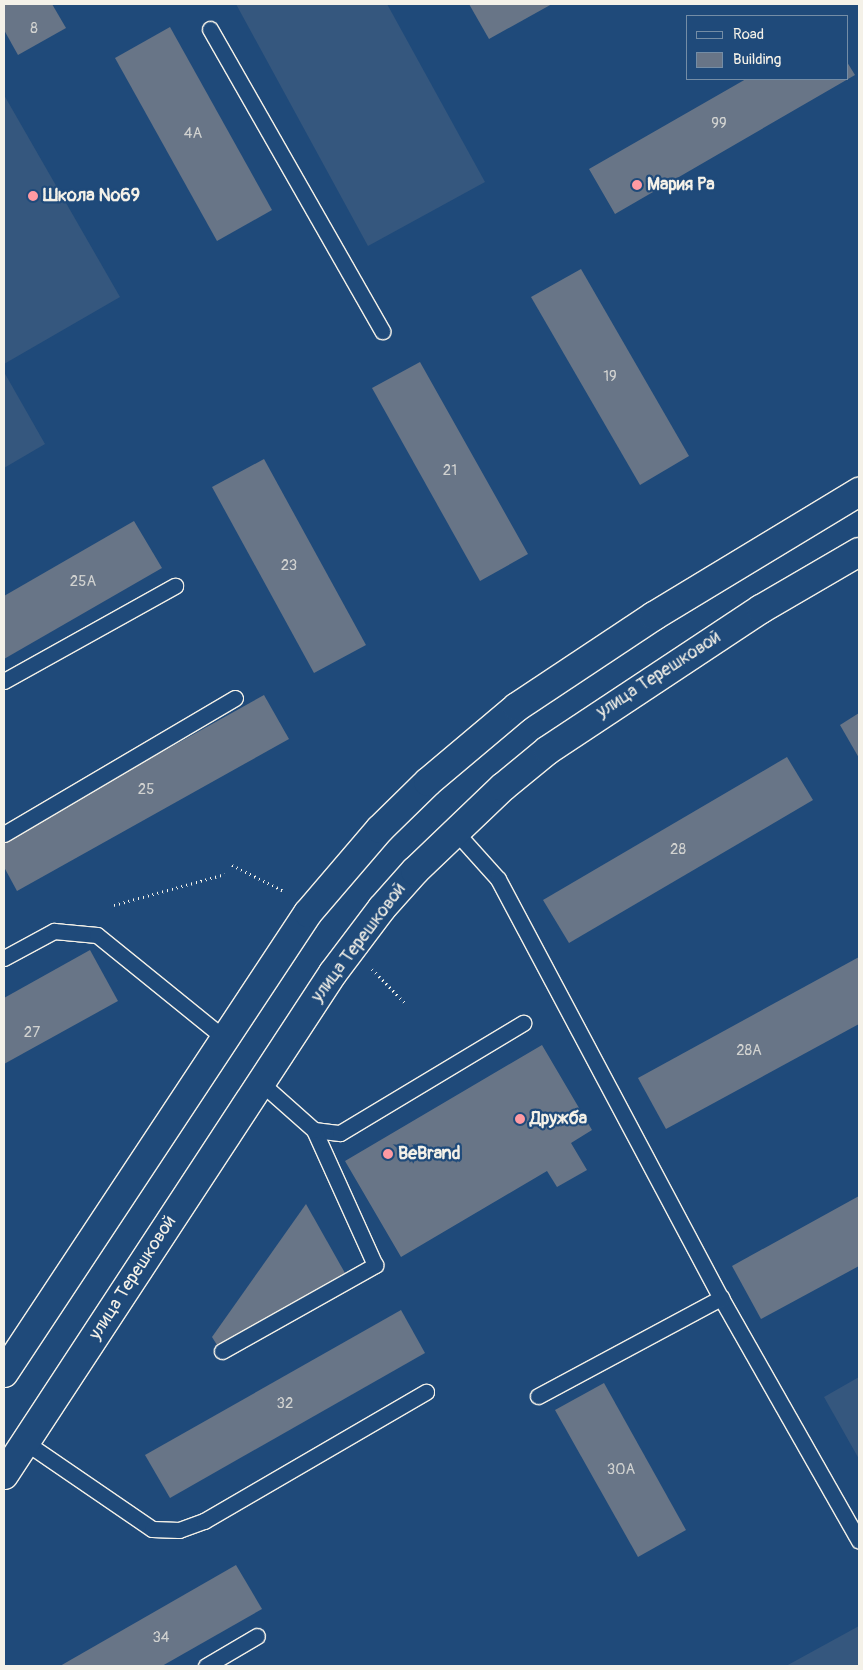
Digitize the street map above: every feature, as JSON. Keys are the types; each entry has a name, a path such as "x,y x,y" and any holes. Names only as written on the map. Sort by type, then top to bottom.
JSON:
{"main road":[{"path":"4,1373 224,1038 332,882 387,823 474,741 518,706 654,616 859,492"},
{"name":"улица Терешковой","path":"4,1475 333,973 377,915 455,831 548,750 596,716 761,609 859,552"}],"lane":[{"path":"210,29 382,331"},
{"path":"4,682 175,586"},
{"path":"4,834 235,698"},
{"path":"455,831 498,879 721,1298 859,1541"},
{"path":"4,958 54,931 97,936 224,1038"},
{"path":"314,1130 340,1133 523,1023"},
{"path":"222,1351 375,1265 314,1130 261,1083"},
{"path":"538,1396 721,1298"},
{"path":"25,1442 152,1529 179,1530 204,1520 426,1392"},
{"path":"206,1666 257,1636"}],"path":[{"path":"232,864 284,891"},
{"path":"114,905 225,874"},
{"path":"372,969 406,1004"}],"shaded area":[{"path":"236,4 387,4 485,182 368,246"},
{"name":"Школа №69","path":"4,95 120,297 4,364"},
{"path":"4,372 45,444 4,468"},
{"path":"859,1377 859,1459 824,1397"},
{"path":"859,1626 859,1666 786,1666"}],"building":[{"path":"4,4 52,4 66,28 18,55 4,30"},
{"path":"469,4 552,4 489,39"},
{"path":"170,27 272,210 217,241 115,58"},
{"path":"848,64 855,75 848,79"},
{"path":"744,80 846,80 615,214 589,169"},
{"path":"581,269 689,456 640,485 531,297"},
{"path":"420,362 528,554 480,581 372,388"},
{"path":"264,459 366,645 314,673 212,487"},
{"path":"134,521 162,568 4,659 4,596"},
{"path":"264,695 289,739 17,891 4,867 4,840"},
{"path":"859,713 859,758 840,725"},
{"path":"787,757 813,800 569,943 543,900"},
{"path":"90,950 118,1001 4,1064 4,998"},
{"path":"859,957 859,1024 666,1129 638,1078"},
{"path":"542,1045 592,1130 571,1143 587,1170 557,1187 547,1171 401,1257 345,1161"},
{"path":"859,1196 859,1266 761,1319 732,1266"},
{"path":"306,1204 345,1273 217,1345 212,1337"},
{"path":"401,1310 425,1353 170,1498 145,1455"},
{"path":"604,1383 686,1530 638,1557 555,1410"},
{"path":"236,1565 262,1609 162,1666 60,1666"}],"place":[{"name":"Мария Ра","path":"637,185"},
{"name":"Школа №69","path":"33,196"},
{"name":"Дружба","path":"520,1119"},
{"name":"BeBrand","path":"388,1154"}]}
